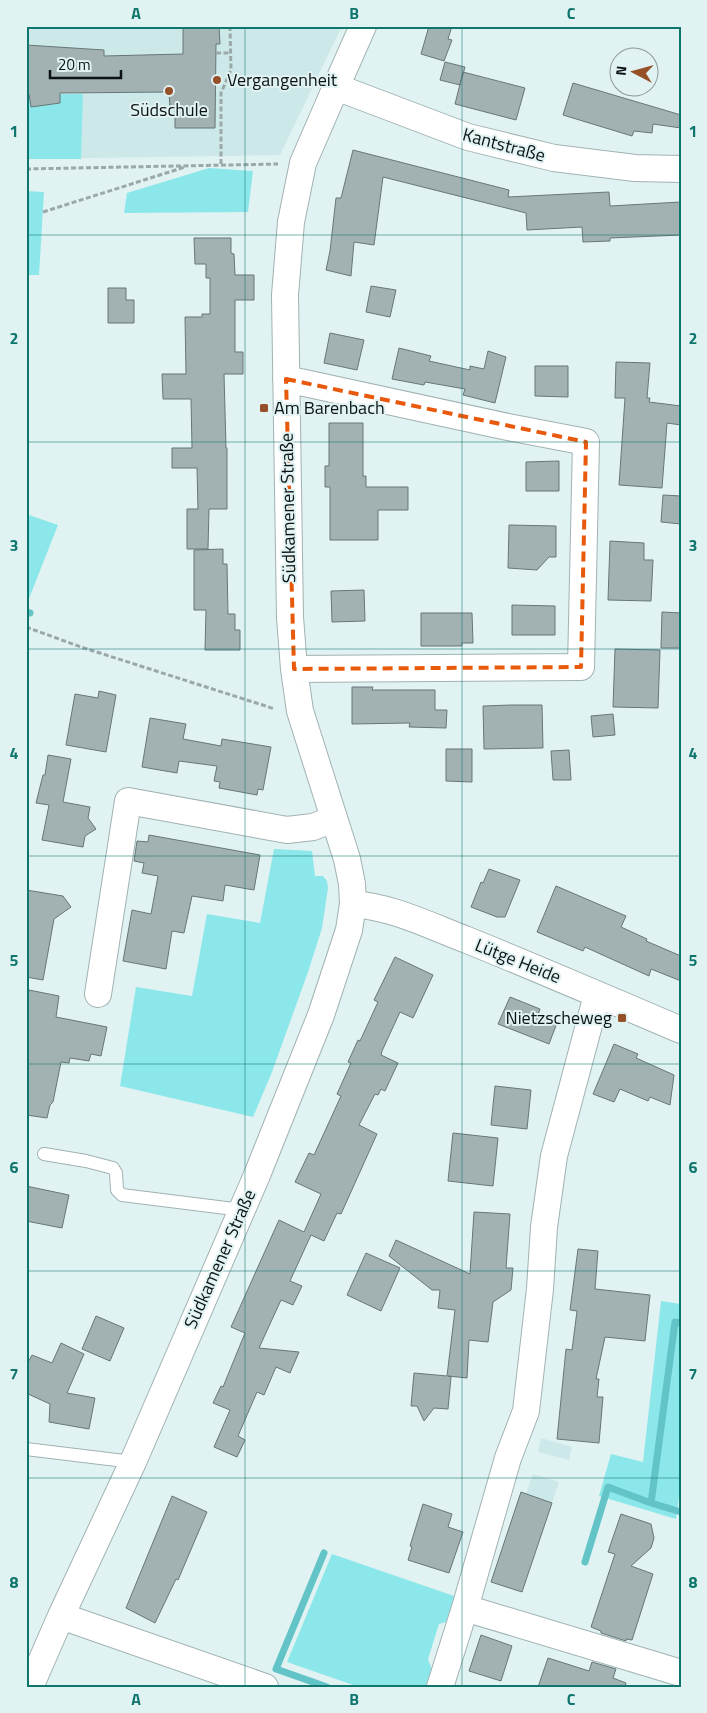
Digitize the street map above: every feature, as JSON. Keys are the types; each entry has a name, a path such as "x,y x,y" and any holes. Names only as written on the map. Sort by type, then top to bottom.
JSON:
{"street":[{"name":"Südkamener Straße","path":"30,1687 133,1462 242,1210 321,1016 349,930 352,884 347,859 300,712 294,669 290,618 285,295 291,222 303,163 363,26"},
{"name":"Kantstraße","path":"336,87 468,137 554,158 635,168 681,169"},
{"path":"286,379 586,442 581,668 294,669"},
{"path":"98,994 128,801 287,830 313,827 334,819"},
{"name":"Lütge Heide","path":"352,904 372,905 396,912 521,962 681,1030"},
{"path":"440,1687 508,1458 526,1411 540,1290 544,1226 554,1156 598,995"},
{"path":"464,1608 681,1673"},
{"path":"61,1616 265,1687"}],"lane":[{"path":"44,1154 113,1168 116,1173 117,1190 122,1195 242,1210"},
{"path":"26,1450 133,1462"}],"path":[{"path":"221,164 221,93 231,70 230,26"},
{"path":"216,53 231,53"},
{"path":"26,169 303,163"},
{"path":"43,212 191,166"},
{"path":"26,627 81,648 257,704 280,710 300,712"}],"highlighted area":[{"path":"286,379 586,442 581,667 294,669"}],"shaded area":[{"name":"Südschule","path":"26,26 342,26 280,155 26,159"},
{"path":"83,94 81,159 26,159 26,95"},
{"path":"209,168 253,171 248,212 124,213 127,193"},
{"path":"26,191 44,192 39,275 26,275"},
{"path":"26,514 58,525 28,601 26,600"},
{"path":"274,849 312,851 315,876 323,876 327,881 328,888 322,928 308,972 272,1072 253,1117 120,1086 136,987 192,996 207,914 260,923"},
{"path":"661,1301 681,1304 681,1481 676,1519 599,1496 611,1454 643,1462"},
{"path":"541,1438 572,1447 569,1460 538,1452"},
{"path":"533,1474 559,1482 552,1503 526,1494"},
{"path":"332,1554 454,1596 446,1622 439,1624 428,1659 432,1670 425,1687 359,1687 287,1662"}],"building":[{"path":"183,26 219,26 220,44 216,44 215,128 175,128 175,109 170,109 169,92 60,93 60,103 31,107 29,94 26,94 26,45 104,50 104,56 183,54"},
{"path":"429,26 452,26 448,39 452,40 444,61 421,54"},
{"path":"445,62 465,67 460,85 440,80"},
{"path":"463,72 525,88 516,120 455,104"},
{"path":"573,83 610,94 610,98 624,98 681,115 681,128 653,124 652,133 634,131 632,136 563,115"},
{"path":"353,150 509,190 508,197 609,192 610,206 681,202 681,235 610,238 610,241 583,242 582,227 527,230 526,213 383,177 374,245 354,242 351,276 326,270 336,198 341,198"},
{"path":"194,238 231,238 231,253 234,254 235,275 254,275 254,300 235,300 235,352 243,352 243,374 224,374 227,509 209,509 208,549 187,549 187,509 198,509 197,468 172,468 172,448 192,448 191,399 163,399 162,374 186,374 185,317 202,317 202,314 210,314 210,278 206,278 206,264 195,264"},
{"path":"371,286 396,290 390,317 366,312"},
{"path":"108,288 126,288 126,300 134,300 134,323 108,323"},
{"path":"330,333 364,340 357,370 324,363"},
{"path":"399,348 431,356 429,361 470,370 470,366 484,369 488,351 506,357 495,403 463,395 465,389 425,382 424,385 392,379"},
{"path":"616,362 650,363 647,398 650,398 649,402 681,406 681,425 667,423 662,488 619,485 625,398 615,398"},
{"path":"535,366 568,366 568,397 535,396"},
{"path":"329,423 363,423 363,476 366,476 366,487 408,487 408,510 378,510 378,540 330,540 330,487 325,487 325,466 329,466"},
{"path":"559,461 559,491 526,491 526,462"},
{"path":"663,495 681,496 681,524 661,522"},
{"path":"509,525 556,526 556,557 549,557 537,570 508,568"},
{"path":"610,541 644,543 644,560 653,560 651,601 608,600"},
{"path":"223,549 223,564 227,564 228,614 235,614 235,630 240,630 240,650 205,650 206,610 194,610 194,550"},
{"path":"364,590 365,621 332,622 331,591"},
{"path":"512,605 555,606 555,635 512,635"},
{"path":"662,612 681,613 681,648 661,648"},
{"path":"421,613 472,613 473,643 462,643 462,646 421,646"},
{"path":"615,649 660,650 658,708 613,707"},
{"path":"352,687 373,687 372,690 435,690 435,710 447,710 446,728 409,727 410,723 352,724"},
{"path":"99,691 116,695 106,752 66,745 75,694 98,698"},
{"path":"542,705 543,748 484,749 483,706"},
{"path":"613,714 615,735 593,737 591,716"},
{"path":"150,718 186,724 183,739 221,746 222,739 271,747 263,790 258,789 257,795 219,788 220,782 214,781 217,766 179,761 177,773 142,767"},
{"path":"446,749 472,749 472,782 446,781"},
{"path":"569,750 571,780 553,780 551,751"},
{"path":"48,755 71,759 63,802 90,807 88,818 96,829 85,836 83,847 42,840 49,805 36,803 43,775 45,775"},
{"path":"149,835 260,855 254,890 225,885 223,901 192,896 184,933 172,931 166,969 123,961 132,910 151,914 158,876 142,873 144,863 134,861 137,841 148,842"},
{"path":"489,869 520,880 505,917 497,917 471,907 481,882 483,883"},
{"path":"556,886 626,916 621,927 647,939 646,941 681,956 681,981 651,969 649,976 585,947 583,951 537,932"},
{"path":"26,890 63,896 71,907 54,919 43,980 26,977"},
{"path":"395,957 433,975 413,1018 400,1012 382,1051 381,1055 398,1063 385,1091 381,1089 378,1095 375,1094 359,1125 377,1134 341,1214 337,1213 324,1241 311,1235 290,1281 302,1286 293,1305 281,1300 259,1348 299,1352 290,1373 276,1367 264,1395 257,1392 238,1436 245,1440 237,1457 214,1447 230,1410 213,1403 221,1386 223,1387 245,1333 231,1327 279,1220 304,1232 321,1194 295,1182 309,1153 314,1155 341,1096 337,1094 351,1063 348,1062 378,1002 374,1000"},
{"path":"29,990 59,996 56,1017 107,1027 101,1056 91,1054 89,1061 70,1058 69,1063 61,1062 53,1102 50,1105 47,1118 26,1115 26,1007"},
{"path":"510,997 540,1009 538,1015 557,1023 549,1044 498,1024"},
{"path":"614,1044 638,1054 636,1058 674,1075 670,1105 650,1097 648,1101 620,1089 614,1102 593,1094"},
{"path":"495,1086 531,1090 527,1129 491,1125"},
{"path":"453,1133 498,1138 493,1186 448,1181"},
{"path":"26,1186 69,1195 62,1228 26,1221"},
{"path":"474,1212 510,1214 506,1268 513,1268 511,1290 493,1302 488,1342 469,1340 467,1378 448,1376 451,1377 448,1409 434,1408 424,1421 417,1406 411,1406 414,1373 447,1376 455,1310 438,1308 440,1290 432,1290 389,1256 396,1240 470,1274"},
{"path":"578,1249 598,1251 595,1289 650,1295 645,1341 605,1337 596,1379 599,1379 597,1397 603,1397 599,1443 557,1439 566,1349 572,1350 577,1311 570,1310"},
{"path":"366,1253 400,1268 381,1311 347,1295"},
{"path":"96,1316 124,1328 110,1361 82,1349"},
{"path":"61,1343 84,1354 67,1393 95,1398 89,1429 49,1422 50,1404 26,1393 26,1366 32,1355 52,1363"},
{"path":"521,1492 552,1503 522,1592 491,1582"},
{"path":"172,1496 207,1512 178,1580 176,1579 155,1623 126,1608"},
{"path":"423,1504 452,1514 448,1527 463,1532 449,1573 408,1560 412,1547 410,1546"},
{"path":"621,1514 651,1524 654,1538 651,1548 631,1566 653,1574 632,1640 626,1639 626,1641 601,1633 601,1631 591,1627 615,1554 608,1552"},
{"path":"481,1635 512,1646 501,1681 469,1671"},
{"path":"548,1658 589,1671 592,1662 616,1669 613,1678 626,1683 625,1687 538,1687"}],"waterway":[{"path":"26,612 30,613"},
{"path":"681,1323 675,1322 651,1503 681,1512"},
{"path":"585,1562 608,1487 651,1503"},
{"path":"324,1553 276,1669 327,1687"}],"place":[{"name":"Vergangenheit","path":"217,80"},
{"name":"Südschule","path":"169,91"},
{"name":"Am Barenbach","path":"264,408"},
{"name":"Nietzscheweg","path":"622,1018"}]}
